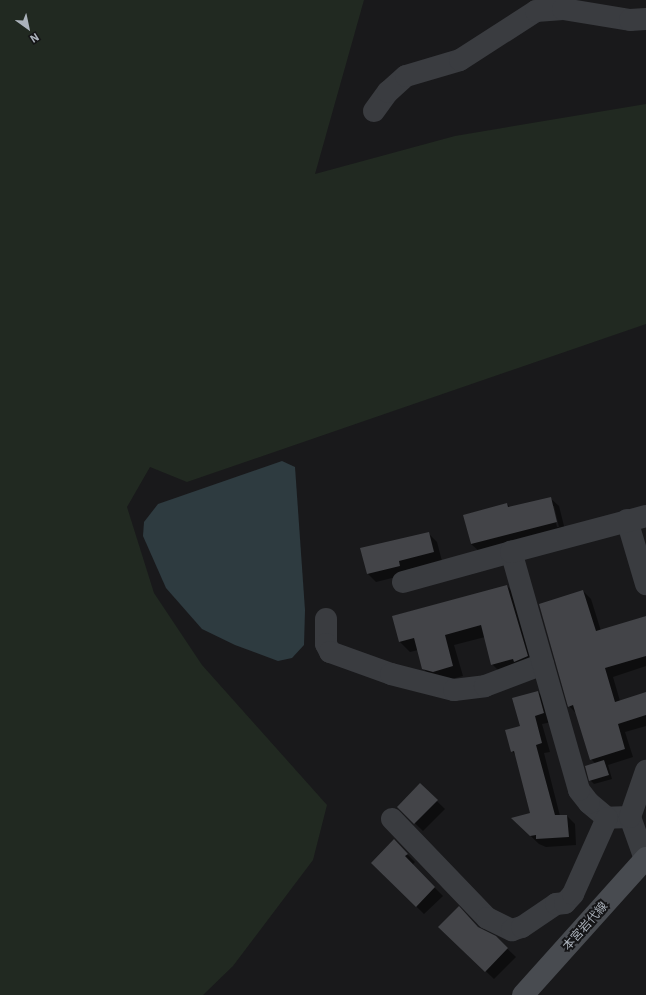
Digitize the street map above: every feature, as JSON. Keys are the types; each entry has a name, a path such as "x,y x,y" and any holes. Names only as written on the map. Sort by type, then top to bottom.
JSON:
{"main road":[{"name":"本宮岩代線","path":"524,995 645,858"}],"street":[{"path":"374,111 388,92 406,76 460,60 536,11 563,9 630,20 646,19"},
{"path":"403,582 637,518 646,584"},
{"path":"511,552 579,790 588,803 608,818 630,817"},
{"path":"326,619 326,644 330,652 391,674 454,690 485,686 543,664"},
{"path":"645,858 630,817 646,771"},
{"path":"392,820 487,918 512,930 522,927 556,904 565,903 573,894 608,818"}],"shaded area":[{"path":"0,0 364,0 315,174 455,136 646,104 646,324 187,482 150,467 127,507 154,593 202,665 327,805 313,860 233,966 203,995 0,995"},
{"path":"282,461 295,467 305,610 304,645 292,658 278,661 235,645 202,629 166,588 143,536 144,522 158,504"}],"building":[{"path":"551,497 557,522 471,544 463,515 507,503 508,507"},
{"path":"429,532 434,552 399,561 400,566 367,574 360,548"},
{"path":"507,585 528,656 514,662 513,659 491,665 481,625 445,635 453,666 433,672 422,669 414,638 399,642 392,616"},
{"path":"583,590 596,631 646,616 646,656 605,668 615,702 646,692 646,715 618,724 625,749 590,760 573,705 568,707 539,604"},
{"path":"538,691 544,713 535,716 542,743 536,745 555,815 567,815 569,837 536,839 536,835 530,836 511,818 530,813 514,751 511,752 505,730 520,726 512,698"},
{"path":"604,760 609,775 589,781 585,766"},
{"path":"420,783 438,800 414,824 397,807"},
{"path":"394,839 408,854 405,856 435,887 416,907 371,863"},
{"path":"459,906 478,927 496,936 508,948 485,972 438,927"}]}
